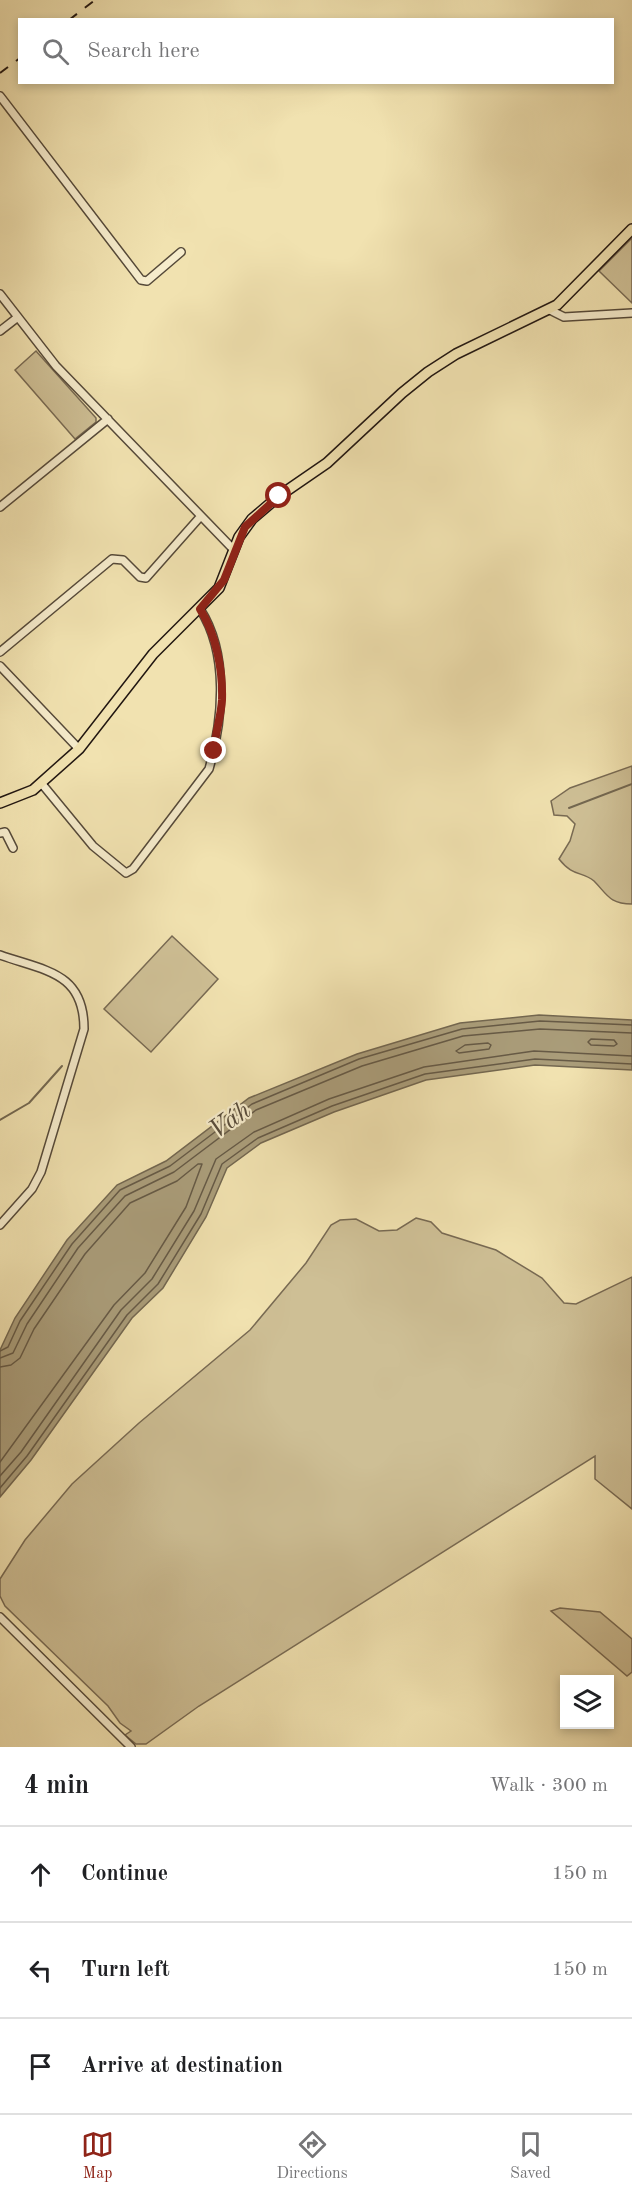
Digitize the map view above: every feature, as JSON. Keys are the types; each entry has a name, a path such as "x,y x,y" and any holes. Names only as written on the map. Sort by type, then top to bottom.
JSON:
{"main road":[{"path":"0,803 42,784 79,749 153,654 200,609 224,580 242,532 252,519 279,496 327,463 415,381 456,354 550,310 565,299 632,229"}],"street":[{"path":"0,96 141,280 147,281 181,252"},
{"path":"0,294 56,366 234,550"},
{"path":"550,310 564,317 632,313"},
{"path":"0,331 18,317"},
{"path":"0,507 108,419"},
{"path":"0,652 112,559 123,560 140,577 146,578 201,518"},
{"path":"42,784 108,861 126,873 133,869 209,769 214,751 222,700 214,640 200,609"},
{"path":"0,666 79,749"},
{"path":"0,833 5,832 14,848"},
{"path":"0,955 57,975 75,988 83,1007 84,1029 41,1172 32,1189 0,1225"},
{"path":"0,1617 131,1747"}],"shaded area":[{"path":"632,238 632,303 599,271"},
{"path":"36,351 96,418 96,422 75,439 15,370"},
{"path":"632,766 632,904 624,904 613,900 594,881 569,869 559,859 570,841 575,824 567,816 554,815 551,801 570,788"},
{"path":"172,936 218,979 151,1052 104,1009"},
{"path":"416,1218 431,1222 442,1233 496,1250 542,1278 564,1303 576,1304 632,1277 632,1509 595,1479 595,1456 199,1706 146,1744 136,1744 125,1735 131,1731 120,1723 108,1706 5,1606 0,1596 0,1579 25,1540 72,1484 139,1423 250,1330 306,1263 331,1225 340,1220 356,1219 379,1231 397,1230"},
{"path":"560,1608 600,1612 632,1639 632,1672 627,1676 551,1611"}],"water":[{"name":"Váh","path":"539,1015 632,1020 632,1070 535,1065 426,1080 334,1112 261,1143 227,1168 206,1217 163,1288 132,1318 31,1460 0,1497 0,1350 15,1318 67,1240 117,1185 166,1161 249,1098 357,1054 460,1023"}],"waterway":[{"path":"569,808 632,784"},
{"path":"0,1120 29,1103 62,1066"}],"railway":[{"path":"72,18 95,0"},
{"path":"0,73 18,60"}],"route":[{"path":"214,751 215,731 222,700 214,640 208,621 200,609 224,580 239,537 245,527 279,496"}]}
